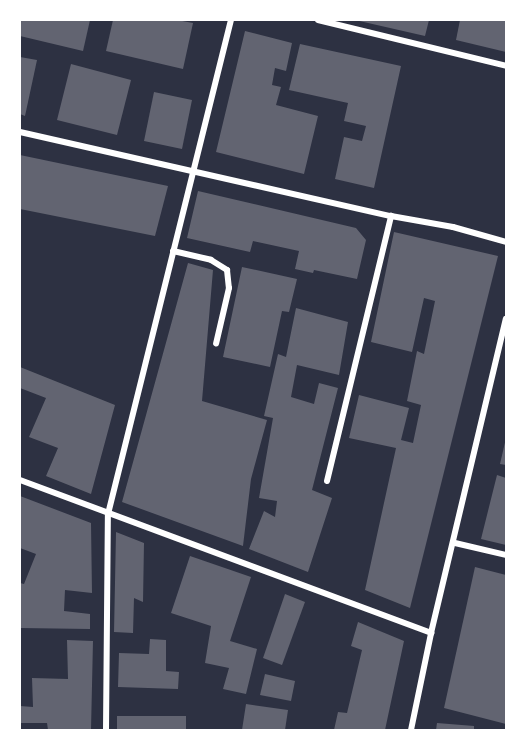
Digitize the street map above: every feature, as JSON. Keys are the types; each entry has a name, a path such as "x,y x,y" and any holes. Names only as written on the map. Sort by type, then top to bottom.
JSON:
{"street":[{"path":"106,730 108,514 231,20"},
{"path":"318,20 507,66"},
{"path":"20,132 391,216 453,227 507,242"},
{"path":"327,481 391,216"},
{"path":"173,251 211,260 227,270 229,288 216,344"},
{"path":"411,730 431,633 455,543 507,319"},
{"path":"20,480 431,633"},
{"path":"455,543 507,555"}],"building":[{"path":"20,20 90,20 83,51 20,36"},
{"path":"113,20 177,20 193,23 183,69 106,51"},
{"path":"355,20 429,20 425,36"},
{"path":"460,20 506,20 506,52 456,40"},
{"path":"245,31 292,43 286,71 275,68 272,85 281,87 276,105 318,116 304,174 216,152"},
{"path":"300,44 401,66 374,188 335,179 344,137 362,141 366,126 344,121 348,103 289,90"},
{"path":"20,57 37,60 25,116 20,114"},
{"path":"71,64 131,80 117,135 57,120"},
{"path":"154,92 192,100 182,149 144,141"},
{"path":"20,155 168,186 155,236 20,209"},
{"path":"198,191 356,228 366,240 357,279 314,270 313,273 295,269 299,251 253,241 250,252 187,238"},
{"path":"394,232 498,256 410,608 365,590 396,448 349,438 359,395 409,408 401,440 413,443 421,405 407,401 417,351 424,354 435,301 424,298 412,352 371,342"},
{"path":"188,263 213,270 202,401 267,420 251,479 243,546 122,502"},
{"path":"242,267 297,279 289,312 282,311 270,367 223,357"},
{"path":"296,308 348,322 339,375 297,365 291,397 314,404 319,383 338,388 312,490 332,498 308,572 249,549 264,511 275,517 277,501 259,498 273,418 264,416 278,354 286,357"},
{"path":"20,367 115,405 91,494 46,476 58,448 29,437 46,398 20,388"},
{"path":"506,438 506,465 500,464"},
{"path":"497,475 506,478 506,545 481,539"},
{"path":"20,496 91,523 92,593 65,590 64,611 90,614 90,629 20,628 20,583 24,584 36,554 20,548"},
{"path":"116,532 144,543 143,602 134,598 133,633 114,632"},
{"path":"190,556 251,577 230,641 257,649 246,694 223,689 229,668 205,663 211,626 171,613"},
{"path":"475,567 506,575 506,724 444,708"},
{"path":"285,594 305,602 282,665 263,658"},
{"path":"358,622 404,641 385,730 334,730 338,712 347,713 362,650 351,646"},
{"path":"150,639 166,640 166,671 179,672 178,689 118,687 119,653 149,654"},
{"path":"67,640 93,641 91,730 48,730 47,723 20,723 20,706 33,707 32,678 68,679"},
{"path":"265,674 295,681 291,701 260,695"},
{"path":"246,704 288,710 285,730 242,730"},
{"path":"117,716 186,716 186,730 117,730"},
{"path":"437,723 474,726 474,730 436,730"}]}
